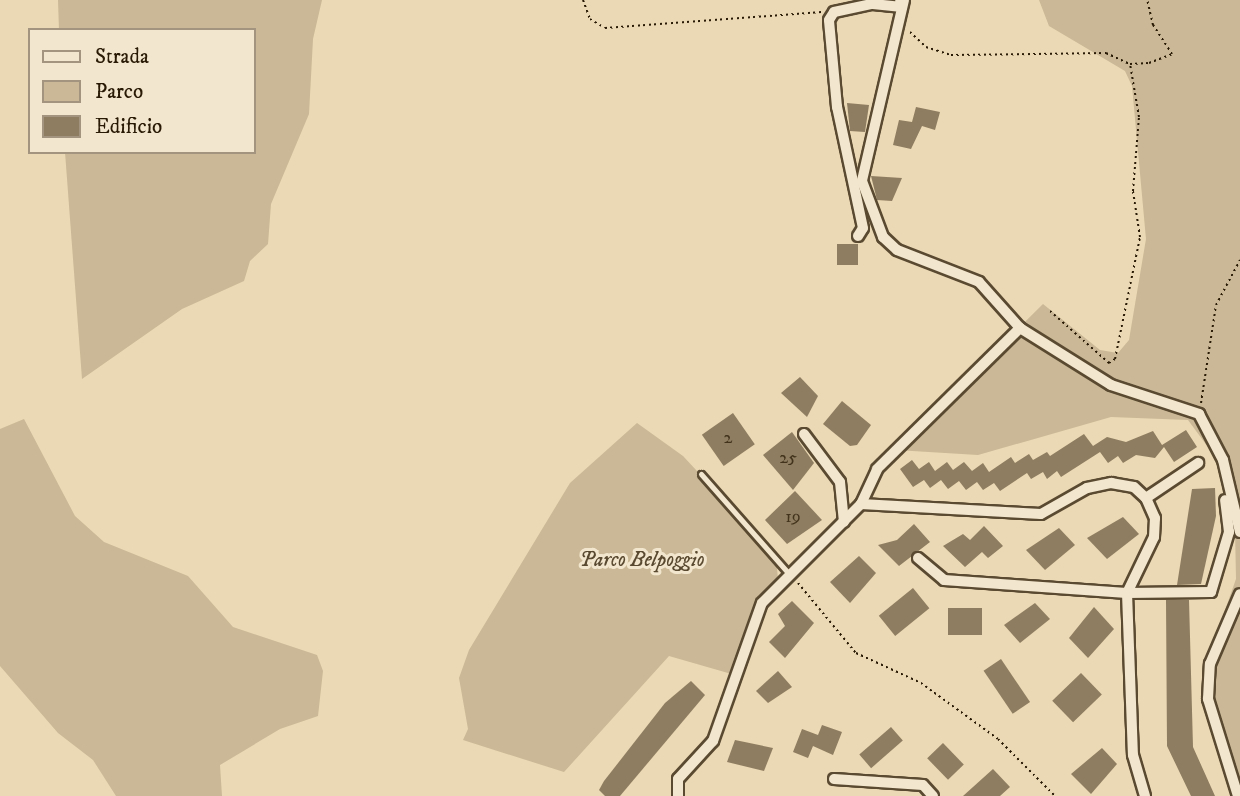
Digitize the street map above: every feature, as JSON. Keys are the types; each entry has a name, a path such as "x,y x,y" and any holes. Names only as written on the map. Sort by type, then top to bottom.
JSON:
{"street":[{"path":"858,236 863,228 837,107 834,12 902,2 862,181 870,210 897,250 979,282 1020,328 1111,385 1199,414 1223,460 1240,532"},
{"path":"678,796 678,779 713,741 762,603 861,504 877,469 1020,328"},
{"path":"804,434 840,482 844,522"},
{"path":"1146,498 1198,463"},
{"path":"861,504 1041,514 1087,488 1111,483 1134,487 1146,498 1155,518 1154,537 1127,593 1133,755 1145,796"},
{"path":"918,558 944,580 1127,593 1211,592 1229,532 1225,500"},
{"path":"1238,796 1208,699 1210,664 1240,594"},
{"path":"834,779 923,785 933,796"}],"lane":[{"path":"701,474 790,575"}],"path":[{"path":"583,0 590,19 605,28 773,11 834,12"},
{"path":"898,22 926,47 951,55 1106,53 1130,64 1172,54 1153,25 1147,0"},
{"path":"1050,311 1109,363 1115,359 1140,237 1133,181 1139,117 1130,64"},
{"path":"1199,414 1216,305 1240,260"},
{"path":"790,575 856,653 921,683 998,739 1055,796"}],"green space":[{"path":"58,0 322,0 313,39 309,114 271,204 268,244 250,261 244,281 182,309 82,379 65,154 256,154 256,28 59,28"},
{"path":"1039,0 1240,0 1240,796 1206,707 1218,630 1236,579 1235,529 1216,458 1188,420 1111,417 978,455 896,450 1043,304 1100,350 1118,353 1129,340 1146,239 1132,86 1125,71 1049,26"},
{"path":"24,419 75,516 104,542 188,576 233,627 317,655 323,671 318,716 280,729 220,765 222,796 116,796 93,760 58,733 0,666 0,429"},
{"name":"Parco Belpoggio","path":"637,423 683,456 776,556 778,580 735,675 669,656 564,772 463,740 468,729 459,678 469,650 570,483"}],"building":[{"path":"847,103 869,105 865,132 850,131"},
{"path":"916,107 940,112 935,130 922,126 911,149 893,145 899,120 912,122"},
{"path":"871,176 902,178 892,201 877,200"},
{"path":"837,244 858,244 858,265 837,265"},
{"path":"800,377 818,396 807,417 781,393"},
{"path":"842,401 871,425 857,445 850,446 823,424"},
{"path":"733,413 755,444 724,466 702,435"},
{"path":"1186,430 1197,447 1174,462 1164,447 1155,458 1136,455 1123,463 1118,456 1108,463 1100,452 1061,477 1057,471 1047,479 1043,472 1031,479 1027,473 1000,491 994,483 983,490 977,482 966,490 959,481 948,489 941,480 930,488 924,480 913,487 900,469 912,460 919,469 929,462 935,471 947,462 953,470 964,462 972,471 983,463 989,472 1011,457 1015,463 1029,454 1033,460 1047,452 1050,456 1084,434 1093,446 1107,437 1126,442 1153,431 1162,445"},
{"path":"792,432 814,463 793,490 763,455"},
{"path":"1215,488 1216,516 1201,584 1177,585 1192,489"},
{"path":"795,491 822,520 787,544 765,520"},
{"path":"1123,517 1139,534 1107,559 1087,538"},
{"path":"914,524 930,542 899,566 878,545 897,540"},
{"path":"984,526 1003,546 988,558 982,552 965,567 943,546 963,534 970,540"},
{"path":"1059,528 1075,545 1045,570 1026,550"},
{"path":"859,556 876,573 850,603 830,582"},
{"path":"913,588 929,608 895,636 879,616"},
{"path":"1166,600 1189,600 1193,747 1215,796 1191,796 1167,746"},
{"path":"792,601 814,623 785,658 769,642 785,626 778,614"},
{"path":"1035,603 1050,619 1020,643 1004,625"},
{"path":"1094,607 1114,629 1088,658 1069,638"},
{"path":"948,608 982,608 982,635 948,635"},
{"path":"1001,659 1030,702 1013,714 984,671"},
{"path":"778,671 792,687 768,703 756,691"},
{"path":"1081,673 1102,695 1073,722 1052,701"},
{"path":"691,681 705,695 620,796 605,796 599,790 604,781 665,703"},
{"path":"822,725 842,732 833,755 813,746 808,758 793,752 802,729 818,735"},
{"path":"891,727 903,741 871,768 859,755"},
{"path":"735,740 773,748 764,771 727,762"},
{"path":"943,743 964,765 948,780 927,758"},
{"path":"1102,748 1117,764 1091,794 1071,774"},
{"path":"993,769 1010,787 1000,796 963,796"}]}
